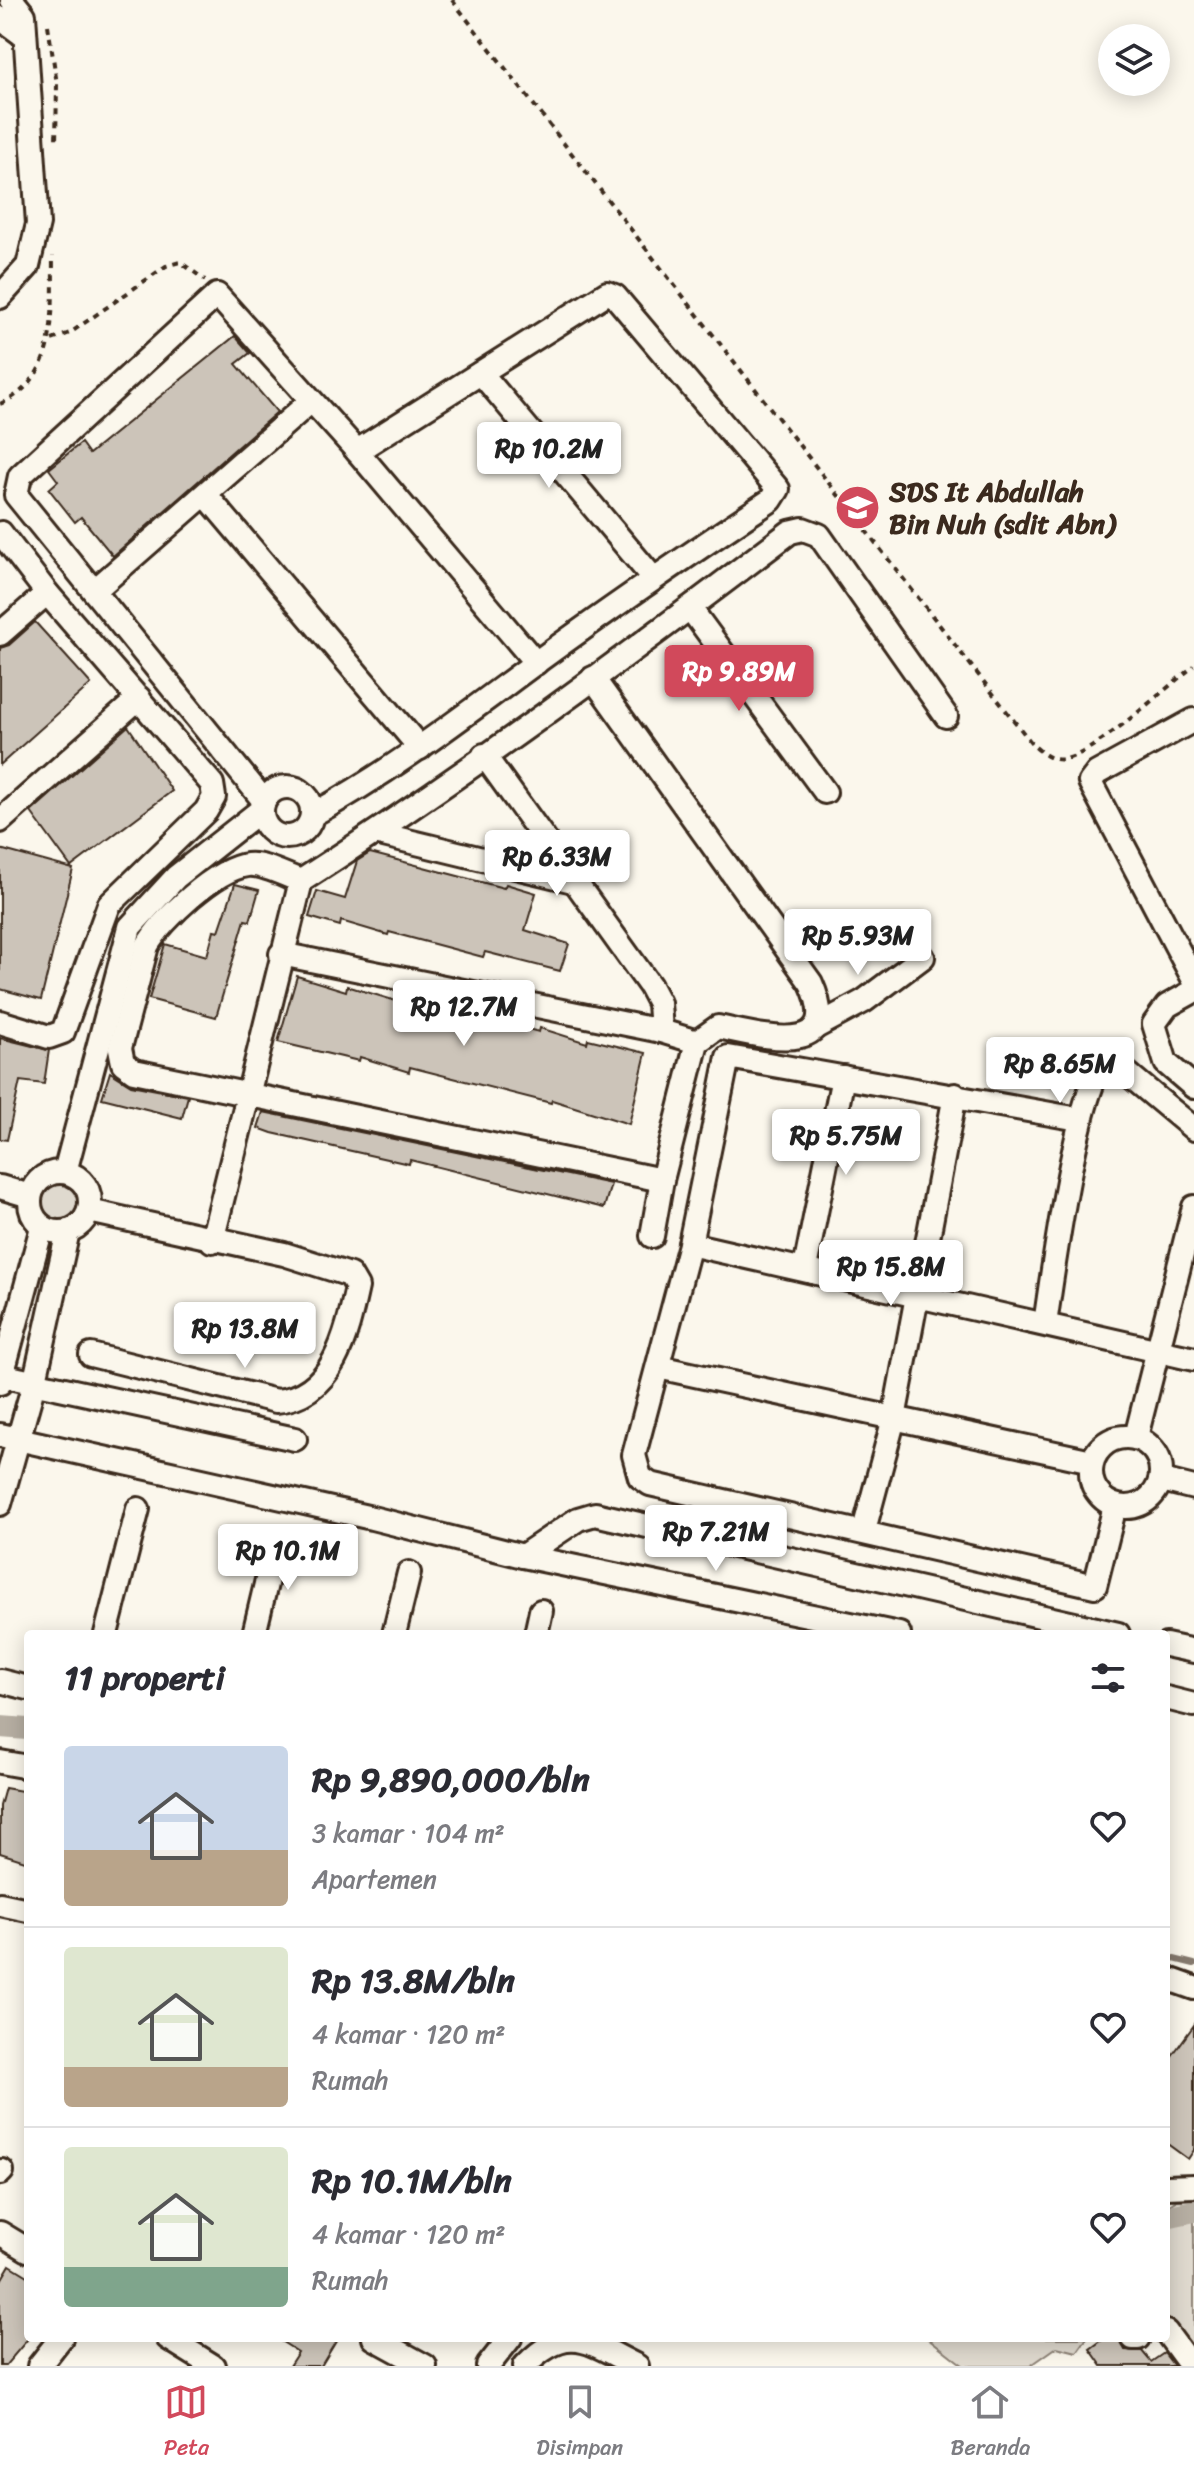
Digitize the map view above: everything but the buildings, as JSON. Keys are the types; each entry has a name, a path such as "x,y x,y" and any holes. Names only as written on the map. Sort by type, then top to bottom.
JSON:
{"street":[{"path":"0,297 28,266 38,224 24,15 12,0"},
{"path":"0,18 23,35"},
{"path":"357,451 607,293 615,296 776,482 778,489 771,500 653,578 420,748 365,786 312,815 302,832 284,838 267,828 263,805 16,495 20,476 217,295 357,451 536,663"},
{"path":"481,373 653,578"},
{"path":"94,591 311,401"},
{"path":"206,495 420,748"},
{"path":"212,1241 301,881 375,833 593,678 790,532 803,529 819,535 946,716"},
{"path":"0,1022 49,1037 63,1032 109,905 206,811 214,797 212,784 47,593 1,533"},
{"path":"0,634 47,593"},
{"path":"690,608 825,792"},
{"path":"593,678 811,983 819,1001 820,1015 814,1028"},
{"path":"0,821 139,698"},
{"path":"1192,725 1097,773 1090,782 1194,980"},
{"path":"484,755 650,986 659,1003 661,1031"},
{"path":"65,1172 130,927 176,877 263,805 279,788 299,790 306,796 312,815"},
{"path":"375,833 573,881"},
{"path":"301,881 251,864 235,868 222,874 156,930 147,946 120,1048 123,1063 134,1071 246,1096 662,1180"},
{"path":"281,954 661,1031 697,1042"},
{"path":"652,1236 662,1180 697,1042 718,1027 782,1039 797,1038 864,1001 923,957"},
{"path":"1194,991 1167,1006 1154,1024 1166,1063 1194,1087"},
{"path":"1079,1119 728,1057 690,1244 634,1455 640,1477 650,1484 864,1530 1095,1586 1115,1506"},
{"path":"1045,1324 1079,1119 1099,1065 1109,1058 1194,1129"},
{"path":"805,1268 843,1077"},
{"path":"864,1530 894,1418 955,1095"},
{"path":"65,1172 78,1178 88,1189 89,1211 81,1224 68,1231 52,1232 42,1227 33,1216 30,1196 36,1184 46,1175 65,1172"},
{"path":"0,1187 30,1196"},
{"path":"1136,1437 1194,1207"},
{"path":"89,1211 212,1241 284,1254 354,1277 357,1287 346,1337 331,1367 316,1382 289,1400 276,1401 91,1355"},
{"path":"42,1227 1,1378 35,1380 295,1439"},
{"path":"0,1504 10,1437 35,1380 68,1231"},
{"path":"690,1244 917,1293 1194,1359"},
{"path":"658,1367 1092,1461"},
{"path":"10,1437 372,1518 523,1556 880,1630"},
{"path":"1118,1437 1136,1437 1152,1446 1161,1462 1162,1480 1152,1498 1135,1507 1115,1506 1099,1495 1091,1480 1092,1461 1101,1446 1110,1441 1118,1437"},
{"path":"1162,1480 1194,1488"},
{"path":"107,1630 138,1509"},
{"path":"523,1556 578,1519 595,1514 1101,1630"},
{"path":"255,1630 277,1538"},
{"path":"395,1630 409,1573"},
{"path":"537,1630 541,1611"},
{"path":"1170,1646 1194,1651"},
{"path":"0,1681 24,1687"},
{"path":"1170,1699 1194,1705"},
{"path":"0,1762 24,1766"},
{"path":"0,1904 24,1909"},
{"path":"1170,1979 1194,1988"},
{"path":"1179,2187 1194,2172"},
{"path":"0,2233 24,2248"},
{"path":"1170,2337 1191,2366"},
{"path":"28,2366 46,2342"},
{"path":"39,2366 58,2342"},
{"path":"174,2342 205,2364"},
{"path":"381,2342 425,2366"},
{"path":"488,2366 507,2342"},
{"path":"525,2366 542,2348 559,2342"},
{"path":"588,2342 637,2366"}],"path":[{"path":"452,0 1033,745 1048,758 1065,759 1095,743 1194,666"},
{"path":"52,340 70,333 166,266 180,262 210,285 217,295"}],"shaded area":[{"path":"59,1180 73,1186 79,1200 73,1214 59,1220 45,1214 39,1200 45,1186"},
{"path":"1194,2199 1194,2352 1170,2332 1170,2204 1177,2200"},
{"path":"933,2342 1084,2342 1077,2352 1057,2347 1030,2366 964,2366"}],"waterway":[{"path":"0,1727 24,1729"},
{"path":"1170,1958 1194,1964"},
{"path":"1170,2216 1194,2211"}],"place":[{"name":"SDS It Abdullah Bin Nuh (sdit Abn)","path":"858,507"}]}
